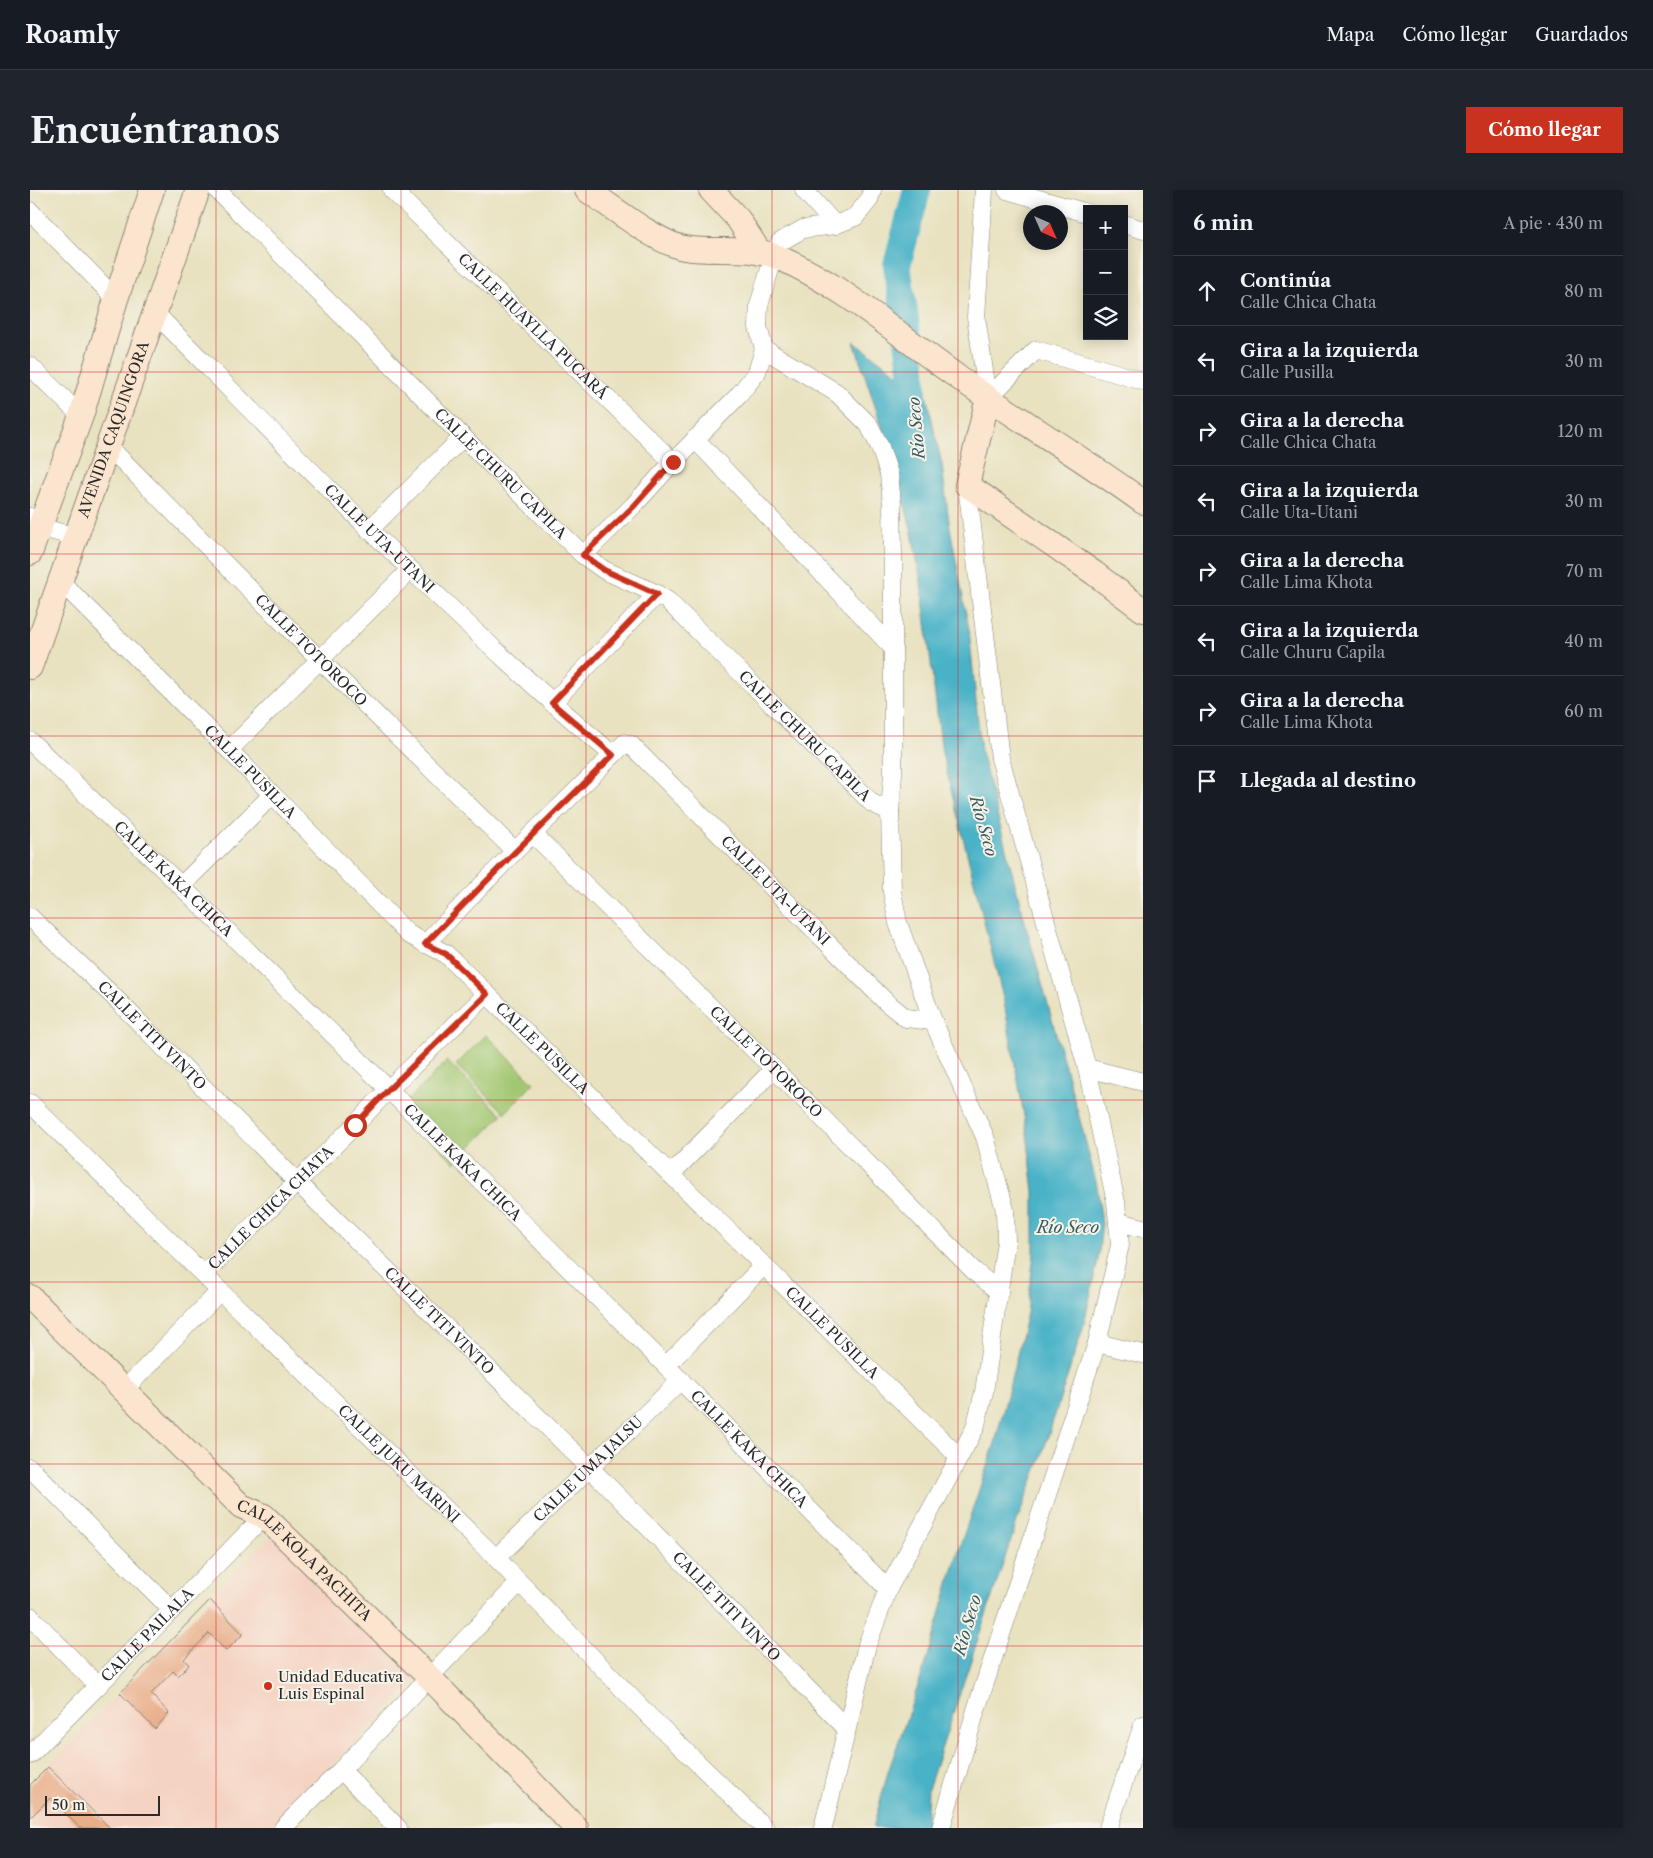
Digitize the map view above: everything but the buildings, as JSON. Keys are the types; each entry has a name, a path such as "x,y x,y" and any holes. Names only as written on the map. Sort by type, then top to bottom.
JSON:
{"street":[{"path":"30,553 35,522 81,416 116,299 152,190"},
{"name":"AVENIDA CAQUINGORA","path":"30,666 198,190"},
{"name":"CALLE CHURU CAPILA","path":"217,190 583,555 604,570 657,594 680,612 872,803 890,812"},
{"path":"587,190 653,234 683,248 767,254 821,280 873,315 950,372 1143,502"},
{"path":"711,190 767,254"},
{"path":"804,190 835,225"},
{"path":"583,555 634,506 673,462 739,395 757,372 764,349 758,327 759,305 767,254 780,242 803,229 835,225 855,217 869,200 872,190"},
{"path":"942,1828 976,1710 1097,1342 1120,1245 1116,1202 1087,1068 1000,758 967,485 988,398 976,317 984,190"},
{"path":"1007,190 1083,212"},
{"name":"CALLE HUAYLLA PUCARÁ","path":"399,192 673,462"},
{"path":"30,211 116,299"},
{"path":"1128,225 1143,230"},
{"name":"CALLE UTA-UTANI","path":"155,313 369,530 552,703 619,749 631,745 886,1002 906,1018 933,1021"},
{"path":"764,349 837,393 869,425 880,447 888,474 892,504 893,774 890,812 892,891 898,923 933,1021 985,1136 998,1178 1005,1210 1006,1242 984,1392 975,1428 888,1589 867,1645 823,1828"},
{"path":"988,398 1036,350 1143,381"},
{"path":"30,366 81,416"},
{"path":"369,530 463,437"},
{"path":"695,440 893,648"},
{"name":"CALLE TOTOROCO","path":"108,446 321,661 515,852"},
{"path":"967,485 1094,573 1143,610"},
{"path":"35,522 76,538"},
{"path":"229,750 321,661 410,570"},
{"name":"CALLE PUSILLA","path":"61,582 229,750 408,934 446,954 959,1457"},
{"path":"552,703 657,594"},
{"name":"CALLE KAKA CHICA","path":"30,741 182,885 667,1365 888,1589"},
{"path":"425,944 619,749"},
{"path":"182,885 272,795"},
{"name":"CALLE TOTOROCO","path":"533,834 774,1069 974,1271 999,1292"},
{"name":"CALLE TITI VINTO","path":"30,917 113,996 298,1182 590,1468 846,1728"},
{"name":"CALLE CHICA CHATA","path":"204,1274 487,994"},
{"path":"1087,1068 1143,1082"},
{"path":"671,1174 774,1069"},
{"name":"CALLE JUKU MARINI","path":"30,1103 220,1291 496,1558 650,1717 765,1828"},
{"path":"1118,1222 1143,1228"},
{"path":"667,1365 764,1265"},
{"path":"124,1390 220,1291"},
{"name":"CALLE KOLA PACHITA","path":"30,1297 241,1506 264,1516 429,1677 576,1828"},
{"path":"1097,1342 1143,1354"},
{"name":"CALLE UMA JALSU","path":"496,1558 681,1380"},
{"path":"30,1468 172,1610"},
{"name":"CALLE PAILALA","path":"30,1755 264,1516"},
{"path":"283,1828 341,1770 519,1583"},
{"path":"30,1616 98,1686"},
{"path":"1108,1828 1143,1724"},
{"path":"341,1770 398,1828"}],"shaded area":[{"name":"Unidad Educativa Luis Espinal","path":"269,1538 276,1538 416,1680 270,1828 30,1828 30,1785"}],"green space":[{"path":"486,1035 534,1083 505,1113 456,1065"},
{"path":"447,1061 502,1115 455,1163 400,1108"}],"water":[{"name":"Río Seco","path":"854,342 926,394 942,465 949,522 969,630 981,752 1097,1186 1102,1224 1098,1260 1083,1328 1040,1461 1019,1516 928,1789 926,1828 873,1828 888,1772 927,1660 958,1552 995,1443 1012,1376 1027,1313 1034,1253 1034,1192 1027,1133 1004,1002 942,753 921,582 912,533 896,470"}],"waterway":[{"name":"Río Seco","path":"914,421 912,368 897,265 917,190"}],"place":[{"name":"Unidad Educativa Luis Espinal","path":"268,1686"}],"route":[{"path":"355,1125 388,1090 487,994 446,954 425,944 613,755 552,703 657,594 604,570 583,555 634,506 673,462"}]}
